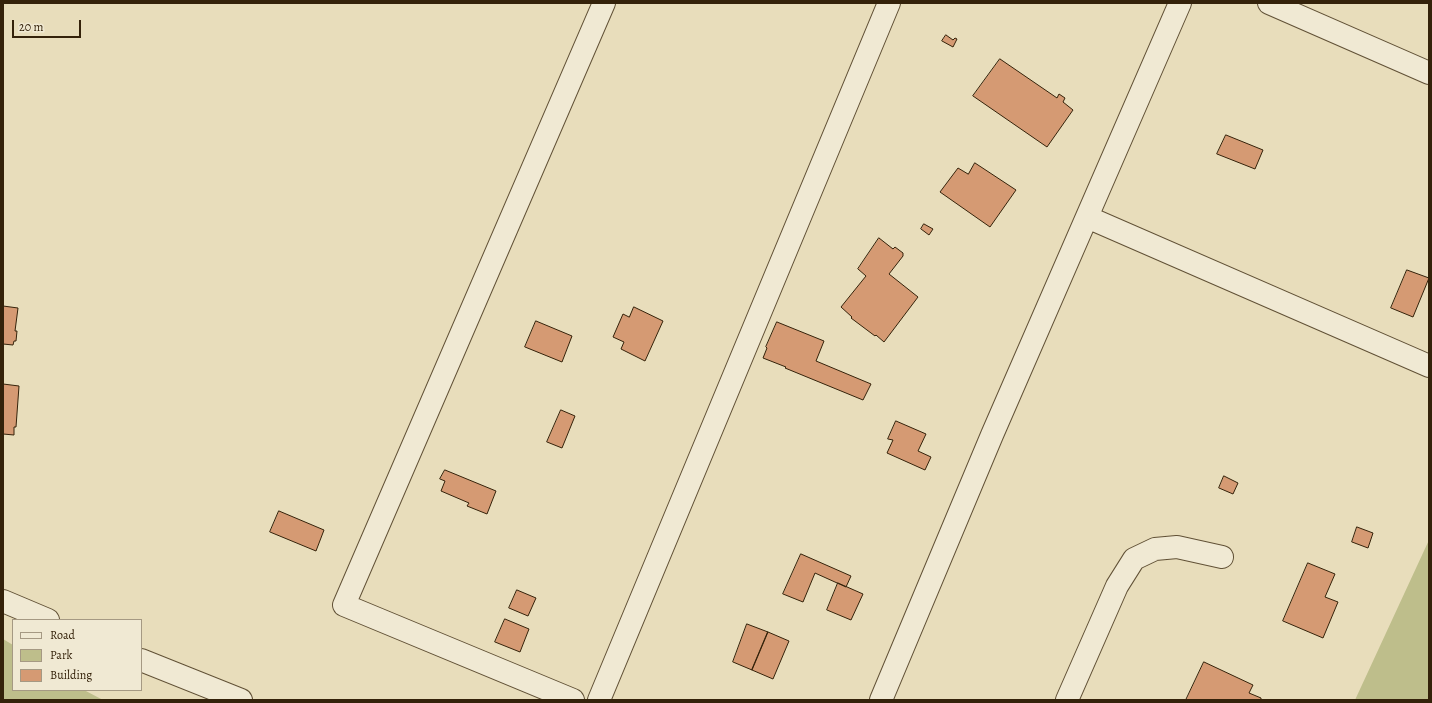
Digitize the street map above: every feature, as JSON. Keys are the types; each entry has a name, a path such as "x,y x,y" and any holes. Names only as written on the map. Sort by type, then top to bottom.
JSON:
{"street":[{"path":"574,700 344,605 604,3"},
{"path":"599,700 889,3"},
{"path":"881,700 996,428 1180,3"},
{"path":"1269,3 1429,73"},
{"path":"1087,217 1429,366"},
{"path":"1067,700 1117,586 1134,559 1155,549 1177,547 1222,558"},
{"path":"3,601 46,619"},
{"path":"142,660 241,700"}],"green space":[{"path":"1429,540 1429,700 1355,700"},
{"path":"3,639 12,644 12,691 86,691 103,700 3,700"}],"building":[{"path":"946,35 953,40 955,38 957,39 953,47 942,41"},
{"path":"1000,59 1057,98 1059,94 1065,98 1063,102 1073,110 1047,147 973,96"},
{"path":"1226,135 1263,150 1255,169 1217,154"},
{"path":"975,163 1016,190 990,227 940,192 958,168 968,174"},
{"path":"924,224 933,229 929,235 921,229"},
{"path":"879,238 893,249 895,247 903,253 903,256 889,274 918,297 884,342 851,318 852,317 841,307 866,276 858,269"},
{"path":"1407,270 1429,278 1413,317 1391,308"},
{"path":"3,306 18,308 15,331 17,331 16,341 14,341 13,345 3,344"},
{"path":"634,307 663,321 645,361 621,349 624,342 613,337 623,314 629,317"},
{"path":"536,321 572,336 562,362 525,347"},
{"path":"777,322 824,341 816,361 871,384 863,400 763,358"},
{"path":"3,384 19,386 14,435 3,434"},
{"path":"561,410 575,416 562,448 547,442"},
{"path":"896,421 926,434 918,451 931,457 925,470 887,453 893,440 888,439"},
{"path":"445,470 496,491 487,514 467,506 469,503 441,491 445,481 440,479"},
{"path":"1224,476 1238,483 1233,494 1219,488"},
{"path":"279,511 324,530 316,551 270,532"},
{"path":"1357,527 1373,533 1368,548 1352,542"},
{"path":"801,554 851,576 846,587 815,573 803,602 783,594"},
{"path":"1308,563 1335,574 1325,597 1338,602 1323,638 1283,621"},
{"path":"838,583 863,594 851,620 827,610"},
{"path":"517,590 536,598 528,616 509,608"},
{"path":"505,619 529,629 520,652 495,642"},
{"path":"747,624 768,632 752,670 733,662"},
{"path":"768,632 789,641 773,679 752,670"},
{"path":"1204,662 1253,685 1249,693 1261,698 1261,700 1186,700"}]}
